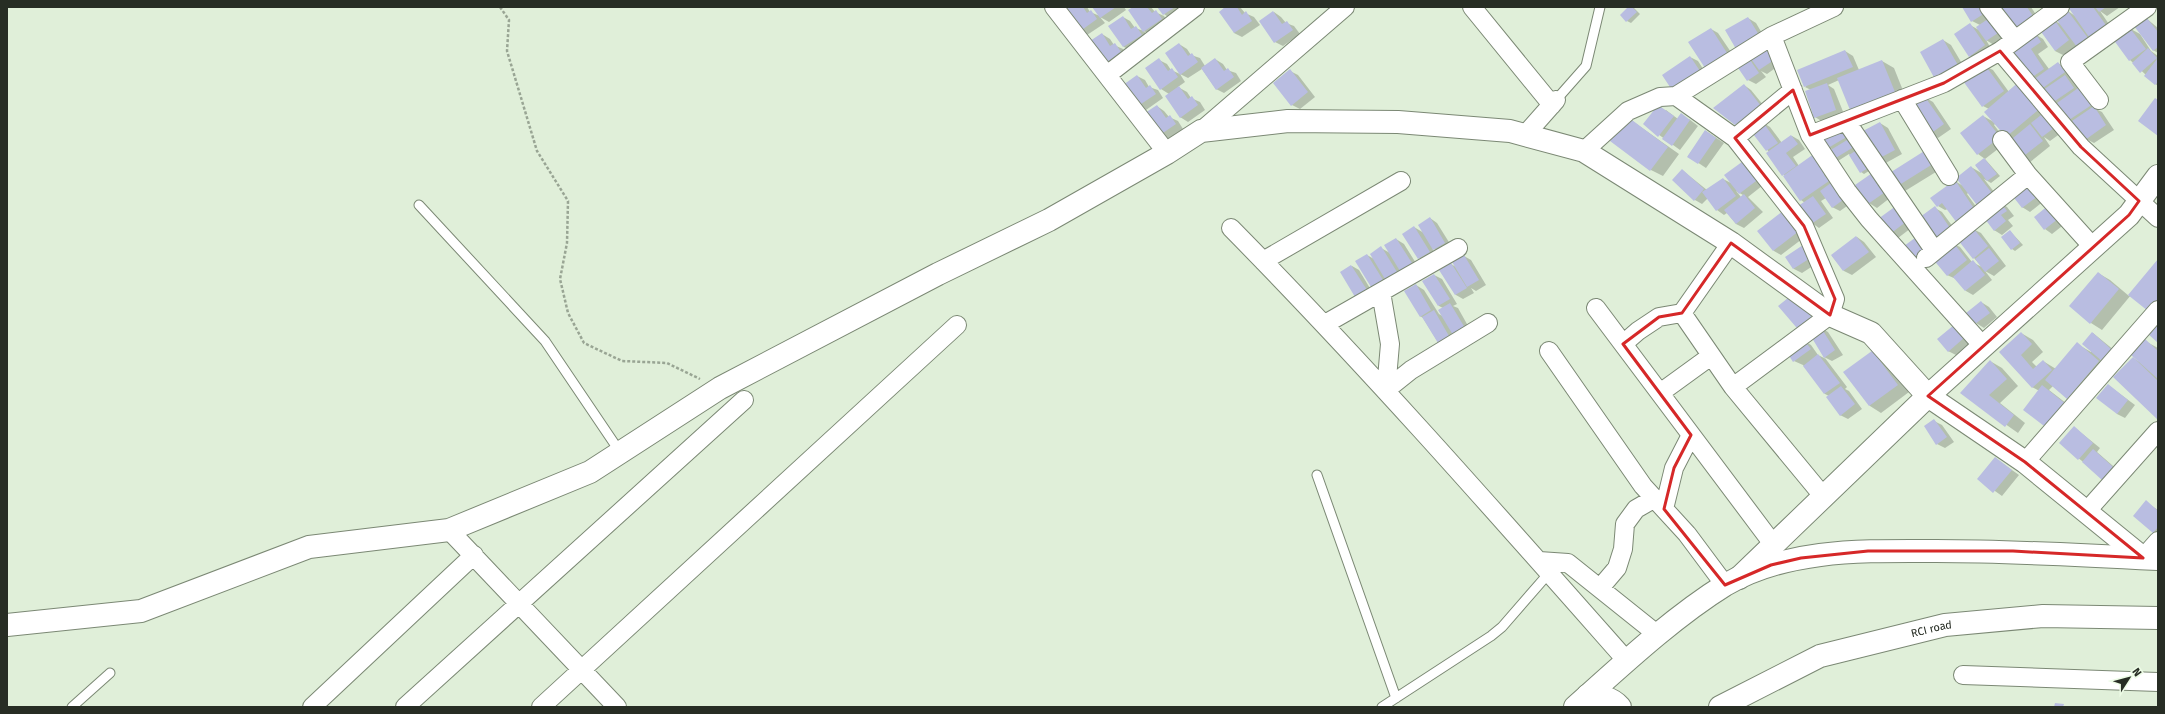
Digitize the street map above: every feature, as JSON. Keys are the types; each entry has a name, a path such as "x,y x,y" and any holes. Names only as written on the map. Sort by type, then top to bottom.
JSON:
{"street":[{"path":"1054,7 1167,153"},
{"path":"1107,75 1195,7"},
{"path":"7,625 141,612 309,547 449,530 590,472 720,388 938,274 1049,220 1167,153 1201,131 1344,7"},
{"path":"1472,7 1554,103 1525,135"},
{"path":"1584,150 1628,111 1660,97 1676,96 1772,36 1834,7"},
{"path":"1989,7 2015,40"},
{"path":"1810,135 1944,83 2015,40 2040,13 2060,7"},
{"path":"2099,100 2070,62 2147,7"},
{"path":"1772,36 1810,135 1847,191 1869,218 1983,346"},
{"path":"2000,50 2081,147 2158,218"},
{"path":"1735,138 1793,90"},
{"path":"1676,96 1735,138 1804,226 1835,299 1830,315 1733,387"},
{"path":"1902,99 1950,176"},
{"path":"1201,131 1288,121 1398,122 1510,131 1584,150 1731,243 1830,315 1871,333 1928,396 2025,462 2086,512 2151,559"},
{"path":"1846,121 1934,250"},
{"path":"2002,140 2028,175 2093,247"},
{"path":"1915,268 1934,250 2028,175"},
{"path":"1581,701 1626,660 1732,582 1928,396 2128,215 2158,176"},
{"path":"1264,261 1401,182"},
{"path":"1231,228 1325,324 1386,390 1626,660"},
{"path":"1623,344 1638,330 1659,317 1682,313 1731,243"},
{"path":"1325,324 1458,248"},
{"path":"1381,292 1390,344 1386,390"},
{"path":"1596,308 1773,544"},
{"path":"2025,462 2158,310"},
{"path":"1682,313 1733,387 1823,496"},
{"path":"1386,390 1411,370 1488,323"},
{"path":"541,707 956,325"},
{"path":"1549,351 1643,486 1732,582"},
{"path":"1660,393 1711,356"},
{"path":"405,707 744,400"},
{"path":"2086,512 2158,431"},
{"path":"1659,504 1674,468 1691,435"},
{"path":"1600,588 1617,568 1622,549 1625,524 1636,510 1659,504"},
{"path":"449,530 617,707"},
{"path":"2151,559 2158,541"},
{"path":"1732,582 1770,565 1801,558 1868,551 2013,551 2151,559"},
{"path":"312,707 474,555"},
{"path":"1544,567 1568,563 1658,635"},
{"name":"RCI road","path":"1720,707 1820,656 1945,625 2043,616 2158,618"},
{"path":"1963,674 2158,682"},
{"path":"1581,701 1602,696 1614,701 1620,707"}],"lane":[{"path":"1554,103 1586,66 1600,7"},
{"path":"419,205 545,341 620,452"},
{"path":"1317,475 1396,698"},
{"path":"1382,707 1491,636 1502,626 1544,567"},
{"path":"72,707 110,673"}],"path":[{"path":"500,7 509,20 507,51 537,151 568,201 568,243 560,278 568,313 584,343 622,361 666,363 720,388"}],"highlighted area":[{"path":"2000,51 2081,147 2139,201 2129,215 1928,396 2025,462 2143,558 2013,551 1868,551 1801,558 1771,565 1725,585 1664,509 1674,468 1691,435 1623,344 1659,317 1682,313 1731,243 1830,315 1835,299 1804,226 1735,138 1793,90 1810,135 1944,83"}],"building":[{"path":"1068,7 1083,7 1087,13 1091,10 1097,19 1079,32 1064,10"},
{"path":"1092,7 1116,7 1100,18"},
{"path":"1133,7 1147,7 1152,13 1156,10 1162,19 1143,32 1128,10"},
{"path":"1157,7 1175,7 1163,15"},
{"path":"1225,7 1237,7 1242,15 1246,11 1252,21 1234,33 1219,12"},
{"path":"1628,7 1632,7 1637,12 1626,22 1620,15"},
{"path":"1962,7 1981,7 1985,13 1971,22"},
{"path":"1998,7 2027,7 2033,16 2014,30"},
{"path":"2068,7 2093,7 2108,28 2091,40"},
{"path":"2095,7 2106,7 2099,12"},
{"path":"2067,10 2091,42 2080,51 2056,19"},
{"path":"1273,11 1282,24 1287,21 1293,30 1274,43 1259,21"},
{"path":"1123,16 1131,29 1136,26 1142,35 1123,47 1108,26"},
{"path":"1748,17 1759,35 1736,49 1725,30"},
{"path":"1991,17 2001,31 1986,41 1976,27"},
{"path":"2146,17 2158,32 2158,47 2153,51 2134,26"},
{"path":"2053,18 2069,40 2055,51 2039,29"},
{"path":"1970,23 1985,45 1969,57 1954,34"},
{"path":"2129,27 2146,49 2129,61 2113,39"},
{"path":"1711,28 1727,53 1705,68 1688,42"},
{"path":"1102,33 1110,46 1115,43 1121,52 1103,65 1087,43"},
{"path":"2035,33 2041,42 2031,49 2044,69 2028,80 2008,52"},
{"path":"1943,39 1959,67 1936,81 1920,52"},
{"path":"1179,43 1188,56 1192,53 1198,62 1180,75 1165,53"},
{"path":"1764,45 1774,60 1759,70 1749,56"},
{"path":"2148,48 2157,58 2140,73 2132,63"},
{"path":"1845,50 1853,67 1804,87 1797,70"},
{"path":"1746,54 1759,73 1747,81 1734,62"},
{"path":"1690,56 1700,71 1672,90 1662,75"},
{"path":"1159,58 1168,71 1172,68 1178,77 1160,90 1145,68"},
{"path":"1215,58 1224,71 1228,68 1234,77 1216,90 1201,68"},
{"path":"2157,59 2158,82 2155,85 2144,76"},
{"path":"1882,60 1895,92 1850,110 1837,78"},
{"path":"2058,62 2065,72 2040,90 2033,80"},
{"path":"1985,65 2004,91 1982,107 1963,81"},
{"path":"1290,69 1308,92 1291,106 1273,83"},
{"path":"1137,75 1146,88 1150,85 1156,94 1138,106 1123,85"},
{"path":"2065,75 2074,88 2052,103 2043,90"},
{"path":"2021,80 2043,106 2006,137 1984,112"},
{"path":"1827,83 1836,110 1814,118 1805,91"},
{"path":"1744,84 1761,106 1735,125 1713,108"},
{"path":"1179,86 1188,99 1192,96 1198,105 1180,118 1165,96"},
{"path":"2081,86 2093,104 2069,120 2057,103"},
{"path":"1925,97 1944,124 1930,134 1911,106"},
{"path":"2155,98 2158,100 2158,136 2138,121"},
{"path":"1157,105 1166,118 1170,115 1176,124 1157,137 1142,115"},
{"path":"1658,105 1674,116 1658,137 1643,124"},
{"path":"2094,106 2106,125 2085,140 2072,121"},
{"path":"2046,111 2058,125 2042,137 2031,123"},
{"path":"1681,113 1690,120 1672,146 1662,139"},
{"path":"1983,115 2000,137 1977,155 1960,133"},
{"path":"1628,117 1668,147 1650,171 1610,141"},
{"path":"1762,121 1778,143 1766,151 1750,130"},
{"path":"1880,122 1895,150 1876,160 1861,132"},
{"path":"2030,124 2043,141 2020,159 2007,143"},
{"path":"1845,126 1850,135 1828,148 1823,140"},
{"path":"1705,130 1716,138 1698,164 1687,157"},
{"path":"1791,135 1798,144 1786,153 1796,166 1782,176 1766,153"},
{"path":"1852,137 1857,145 1834,159 1829,151"},
{"path":"1860,148 1871,166 1860,173 1849,155"},
{"path":"1929,148 1936,162 1896,187 1888,174"},
{"path":"1818,151 1832,169 1824,175 1829,181 1800,201 1783,176"},
{"path":"1984,158 1997,174 1987,181 1975,165"},
{"path":"1746,159 1760,178 1739,194 1724,175"},
{"path":"1971,166 1995,197 1980,209 1956,178"},
{"path":"1682,169 1704,189 1694,201 1672,180"},
{"path":"1875,171 1888,190 1868,204 1855,185"},
{"path":"1723,178 1736,196 1716,211 1702,192"},
{"path":"1835,180 1847,197 1832,208 1820,191"},
{"path":"1955,180 1975,210 1957,223 1942,203 1937,207 1930,198"},
{"path":"2027,181 2038,196 2022,208 2011,194"},
{"path":"1744,194 1755,208 1736,224 1724,210"},
{"path":"1813,196 1826,214 1811,224 1798,206"},
{"path":"2000,202 2007,211 2001,215 2006,221 1994,231 1982,215"},
{"path":"1900,203 1911,218 1890,234 1878,219"},
{"path":"2049,205 2059,218 2044,230 2034,217"},
{"path":"1935,206 1952,231 1933,244 1916,220"},
{"path":"1783,211 1799,231 1773,251 1757,231"},
{"path":"1430,217 1445,243 1433,250 1418,225"},
{"path":"1414,226 1430,252 1418,259 1402,234"},
{"path":"1973,228 1988,246 1973,259 1958,240"},
{"path":"2010,230 2020,243 2011,250 2001,237"},
{"path":"1919,235 1929,250 1914,261 1904,246"},
{"path":"1856,236 1869,252 1843,271 1831,255"},
{"path":"1396,238 1412,263 1400,271 1384,245"},
{"path":"1952,241 1967,260 1947,276 1932,258"},
{"path":"1803,245 1812,257 1793,269 1785,257"},
{"path":"1381,246 1397,272 1385,279 1370,254"},
{"path":"1989,248 1999,261 1985,272 1975,259"},
{"path":"1367,254 1383,280 1371,287 1355,261"},
{"path":"1464,255 1479,280 1467,287 1452,262"},
{"path":"2158,259 2158,299 2148,311 2128,295"},
{"path":"1973,260 1985,275 1965,291 1953,277"},
{"path":"1451,263 1467,288 1455,295 1439,270"},
{"path":"1351,265 1367,290 1355,297 1340,272"},
{"path":"2098,272 2119,289 2090,324 2069,306"},
{"path":"1434,274 1450,299 1438,306 1422,281"},
{"path":"1416,284 1431,310 1420,317 1404,291"},
{"path":"1793,294 1816,322 1802,334 1778,306"},
{"path":"1981,301 1990,313 1975,324 1966,313"},
{"path":"1450,303 1465,328 1453,335 1438,310"},
{"path":"1434,310 1449,336 1438,343 1422,317"},
{"path":"2158,321 2158,343 2147,333"},
{"path":"1954,325 1965,337 1948,352 1937,339"},
{"path":"1820,326 1835,350 1824,358 1809,333"},
{"path":"2021,332 2032,344 2021,355 2033,369 2043,360 2052,370 2032,388 1999,352"},
{"path":"2092,332 2112,350 2102,361 2082,344"},
{"path":"1803,339 1811,349 1793,362 1786,351"},
{"path":"2145,339 2158,351 2158,379 2131,355"},
{"path":"2077,342 2099,361 2067,399 2045,380"},
{"path":"1876,348 1883,358 1880,361 1898,385 1869,406 1843,372"},
{"path":"1818,354 1840,383 1824,394 1803,366"},
{"path":"2133,357 2158,381 2158,420 2113,377"},
{"path":"1990,360 2007,379 1989,395 2014,415 2005,427 1960,393"},
{"path":"2108,384 2128,400 2117,414 2096,398"},
{"path":"2042,385 2067,405 2048,429 2023,410"},
{"path":"1841,386 1855,404 1840,416 1826,397"},
{"path":"1934,419 1947,437 1936,445 1924,426"},
{"path":"2074,426 2093,443 2078,460 2059,443"},
{"path":"2093,449 2113,467 2102,480 2082,462"},
{"path":"1995,457 2012,470 1993,493 1977,479"},
{"path":"2146,500 2158,511 2158,527 2153,533 2133,516"},
{"path":"2055,703 2064,704 2063,707 2054,707"}]}
